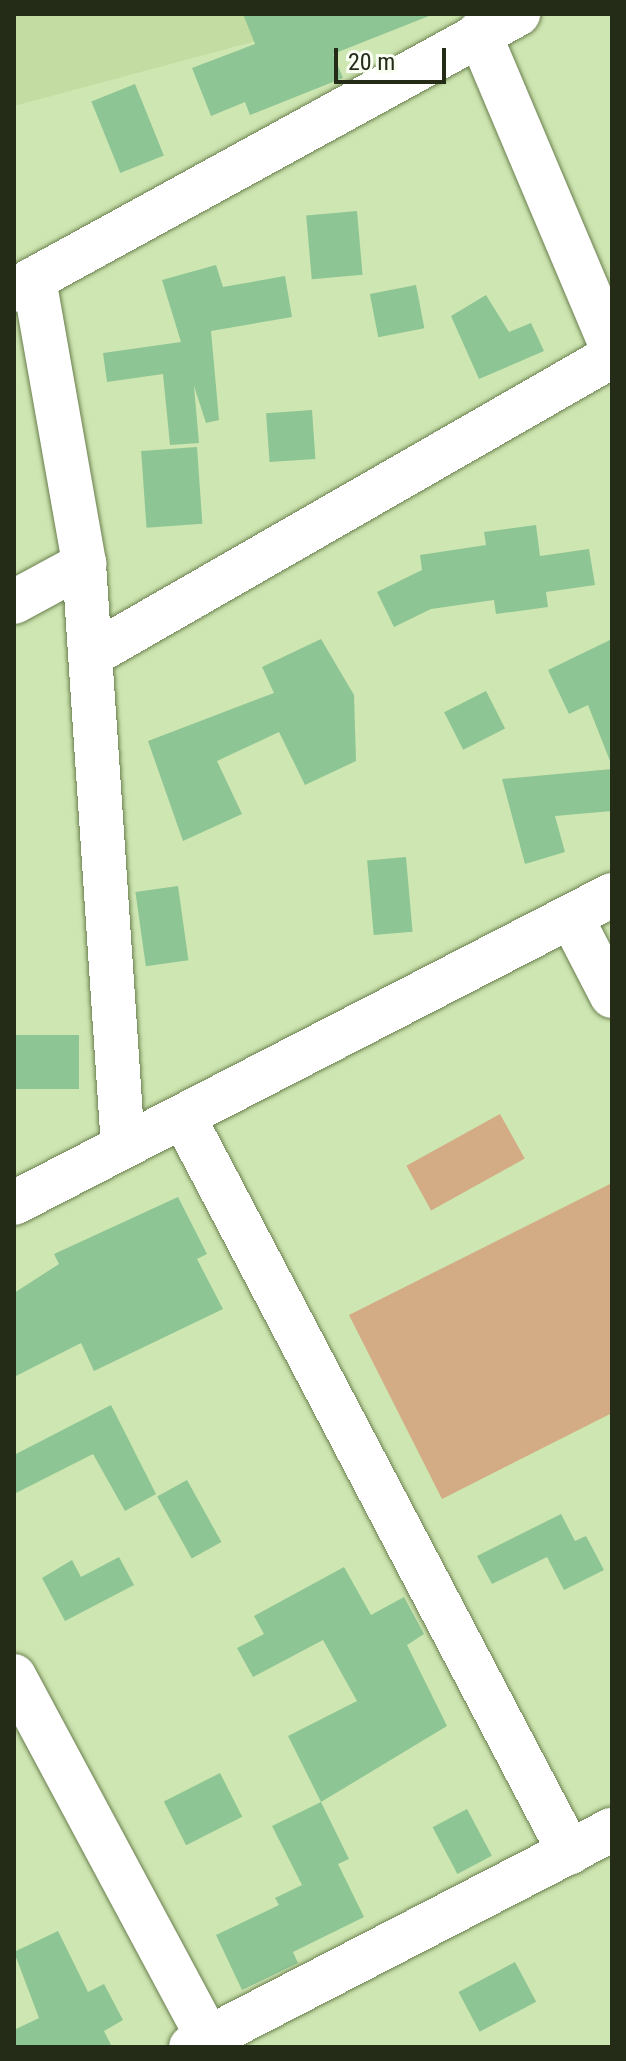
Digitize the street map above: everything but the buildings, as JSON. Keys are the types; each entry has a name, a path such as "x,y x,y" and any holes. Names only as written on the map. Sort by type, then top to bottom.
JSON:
{"street":[{"path":"123,1146 84,564 24,284 518,14"},
{"path":"479,33 612,348"},
{"path":"91,655 612,356"},
{"path":"14,602 84,564"},
{"path":"14,1203 612,895"},
{"path":"571,917 612,996"},
{"path":"183,1116 570,1853"},
{"path":"14,1676 204,2044 612,1830"}],"shaded area":[{"path":"14,14 326,14 256,41 14,106"},
{"path":"500,1114 525,1159 431,1210 406,1166"},
{"path":"612,1183 612,1413 442,1499 349,1315"}]}
